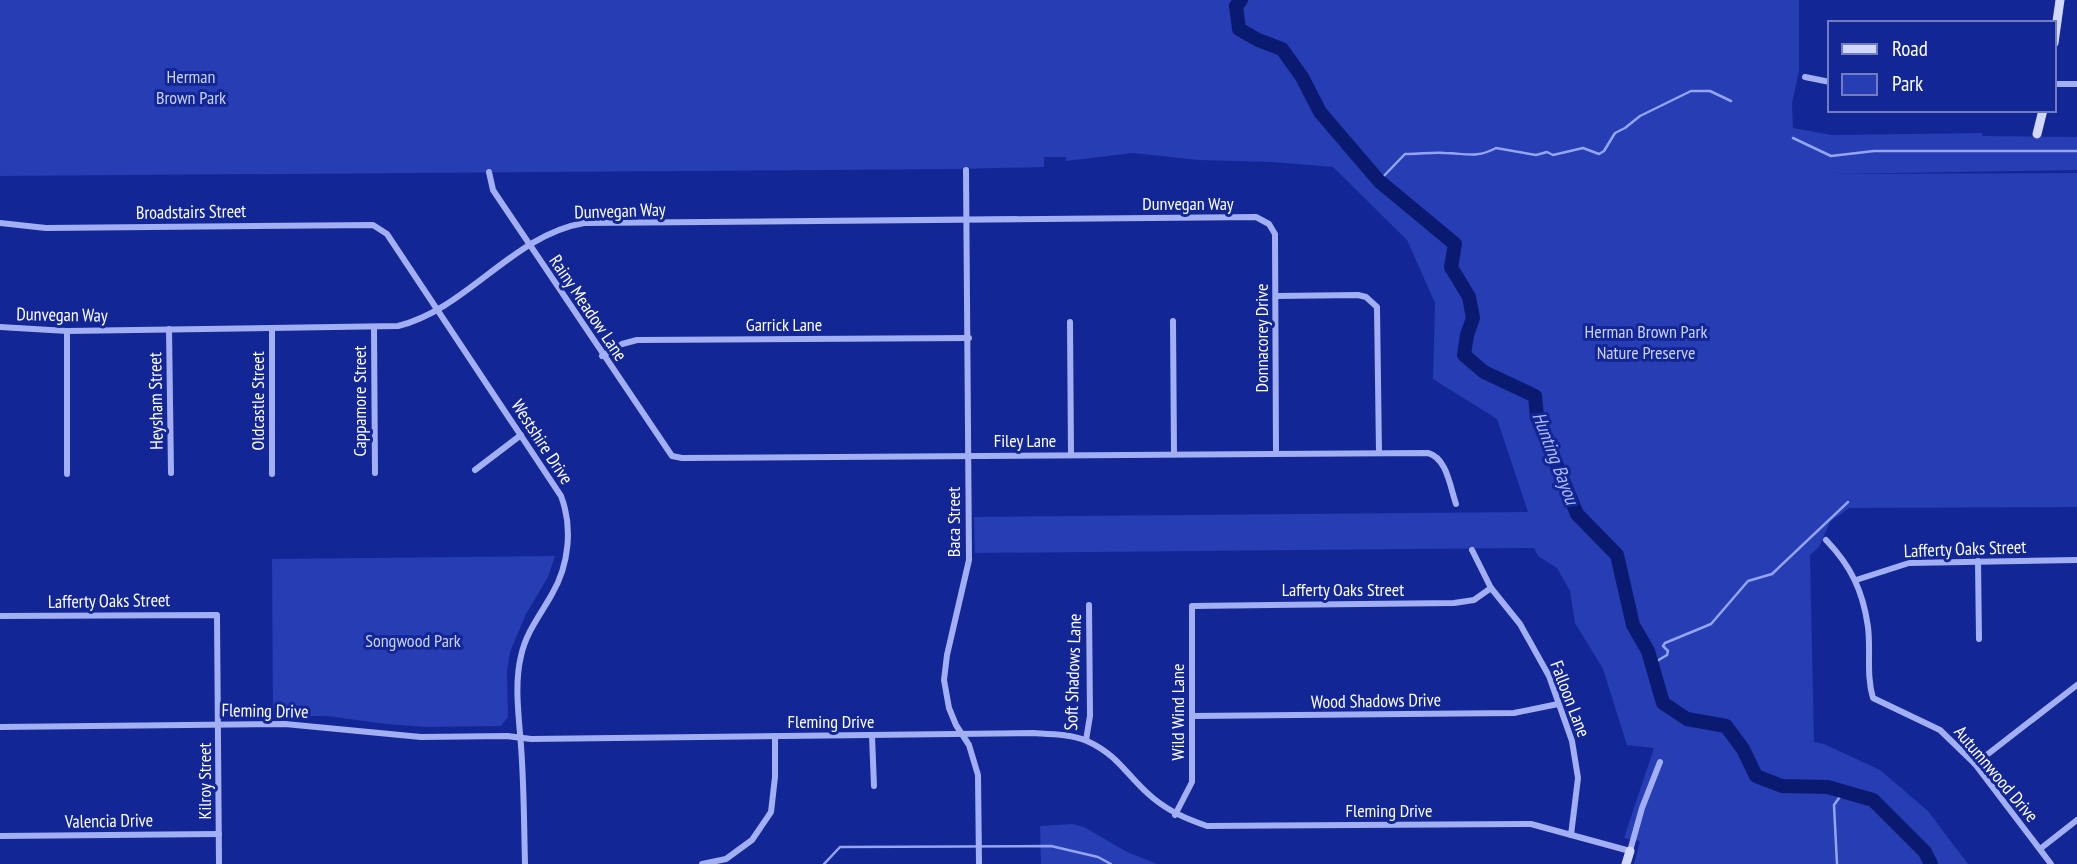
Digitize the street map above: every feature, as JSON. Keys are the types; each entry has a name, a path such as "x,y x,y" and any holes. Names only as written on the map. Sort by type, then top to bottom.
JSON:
{"street":[{"path":"2056,29 2060,0"},
{"path":"1805,77 1828,82"},
{"path":"2056,84 2077,84"},
{"path":"2037,134 2042,112"},
{"name":"Baca Street","path":"966,170 969,560 944,680 956,725 969,745 978,775 979,864"},
{"name":"Rainy Meadow Lane","path":"489,172 493,190 672,456"},
{"name":"Dunvegan Way","path":"0,327 67,331 374,328 412,323 558,230 584,223 1256,217 1269,224"},
{"name":"Broadstairs Street","path":"0,223 46,228 359,225 382,228"},
{"name":"Donnacorey Drive","path":"1269,224 1275,233 1276,453"},
{"name":"Westshire Drive","path":"382,228 561,496 568,521 565,557 560,576 537,618 521,656 520,737 525,864"},
{"path":"1276,296 1358,295 1366,297 1377,307 1379,453"},
{"path":"1172,321 1174,454"},
{"path":"1070,322 1071,455"},
{"name":"Oldcastle Street","path":"272,328 272,474"},
{"name":"Cappamore Street","path":"374,328 375,473"},
{"name":"Heysham Street","path":"169,329 171,473"},
{"path":"67,331 67,474"},
{"name":"Garrick Lane","path":"603,356 622,344 637,340 969,338"},
{"path":"475,470 521,435"},
{"name":"Filey Lane","path":"672,456 1434,454 1442,462 1456,504"},
{"name":"Autumnwood Drive","path":"1826,540 1857,580 1868,627 1870,687 1873,698 1940,730 1975,764 2051,864"},
{"name":"Falloon Lane","path":"1472,550 1491,588 1520,624 1549,677 1572,741 1578,778 1571,835"},
{"name":"Lafferty Oaks Street","path":"1857,580 1909,563 2077,560"},
{"path":"1978,561 1979,639"},
{"name":"Lafferty Oaks Street","path":"1192,606 1454,603 1475,600 1491,588"},
{"name":"Soft Shadows Lane","path":"1086,740 1090,716 1089,605"},
{"name":"Wild Wind Lane","path":"1175,815 1192,782 1192,606"},
{"name":"Lafferty Oaks Street","path":"0,616 218,615"},
{"name":"Kilroy Street","path":"218,615 219,864"},
{"path":"1975,764 2077,685"},
{"name":"Wood Shadows Drive","path":"1192,716 1514,713 1558,704"},
{"name":"Fleming Drive","path":"0,727 285,724 421,737 1033,733 1086,740 1116,758 1152,797 1175,815 1207,826 1531,824 1630,851"},
{"path":"702,864 726,859 735,853 751,840 771,812 775,777 775,736"},
{"path":"872,736 874,786"},
{"path":"1626,864 1642,808 1660,762"},
{"path":"2040,849 2077,820"},
{"name":"Valencia Drive","path":"0,836 219,834"}],"green space":[{"name":"Herman Brown Park Nature Preserve","path":"0,0 1799,0 1799,71 1792,103 1793,128 1832,135 1982,133 1983,136 2077,137 2077,170 1828,174 2077,173 2077,507 1849,508 1830,522 1819,547 1810,555 1814,742 1880,770 1928,811 1968,864 1634,864 1640,841 1624,838 1654,748 1627,745 1603,669 1575,623 1570,591 1557,568 1538,556 1534,548 975,553 974,517 1528,512 1497,419 1433,379 1435,303 1407,240 1333,167 1198,160 1133,153 1066,161 1066,157 1044,157 1044,167 955,169 0,176"},
{"name":"Songwood Park","path":"555,556 548,577 526,614 510,652 507,672 508,717 501,726 427,727 327,716 273,716 272,559"},
{"path":"1072,824 1084,827 1127,852 1157,864 1041,864 1040,826"}],"waterway":[{"name":"Hunting Bayou","path":"1241,0 1236,6 1239,29 1282,49 1302,77 1320,112 1379,181 1455,244 1451,267 1469,297 1473,318 1464,355 1484,372 1535,396 1537,417 1577,514 1617,555 1633,625 1648,651 1663,703 1687,719 1726,726 1743,749 1756,776 1782,786 1828,787 1873,800 1925,852 1931,864"},
{"path":"1379,181 1405,154 1476,154 1496,148 1536,155 1547,152 1553,155 1583,148 1599,154 1604,151 1615,133 1640,116 1691,91 1710,91 1731,101"},
{"path":"1793,138 1831,156 1874,151 2077,151"},
{"path":"1652,664 1667,655 1668,651 1663,646 1665,643 1711,624 1748,581 1772,574 1848,502"},
{"path":"1837,864 1834,805 1844,791"},
{"path":"824,864 840,847 1051,846 1098,857 1111,864"}],"park label":[{"name":"Herman Brown Park","path":"191,87"}]}
